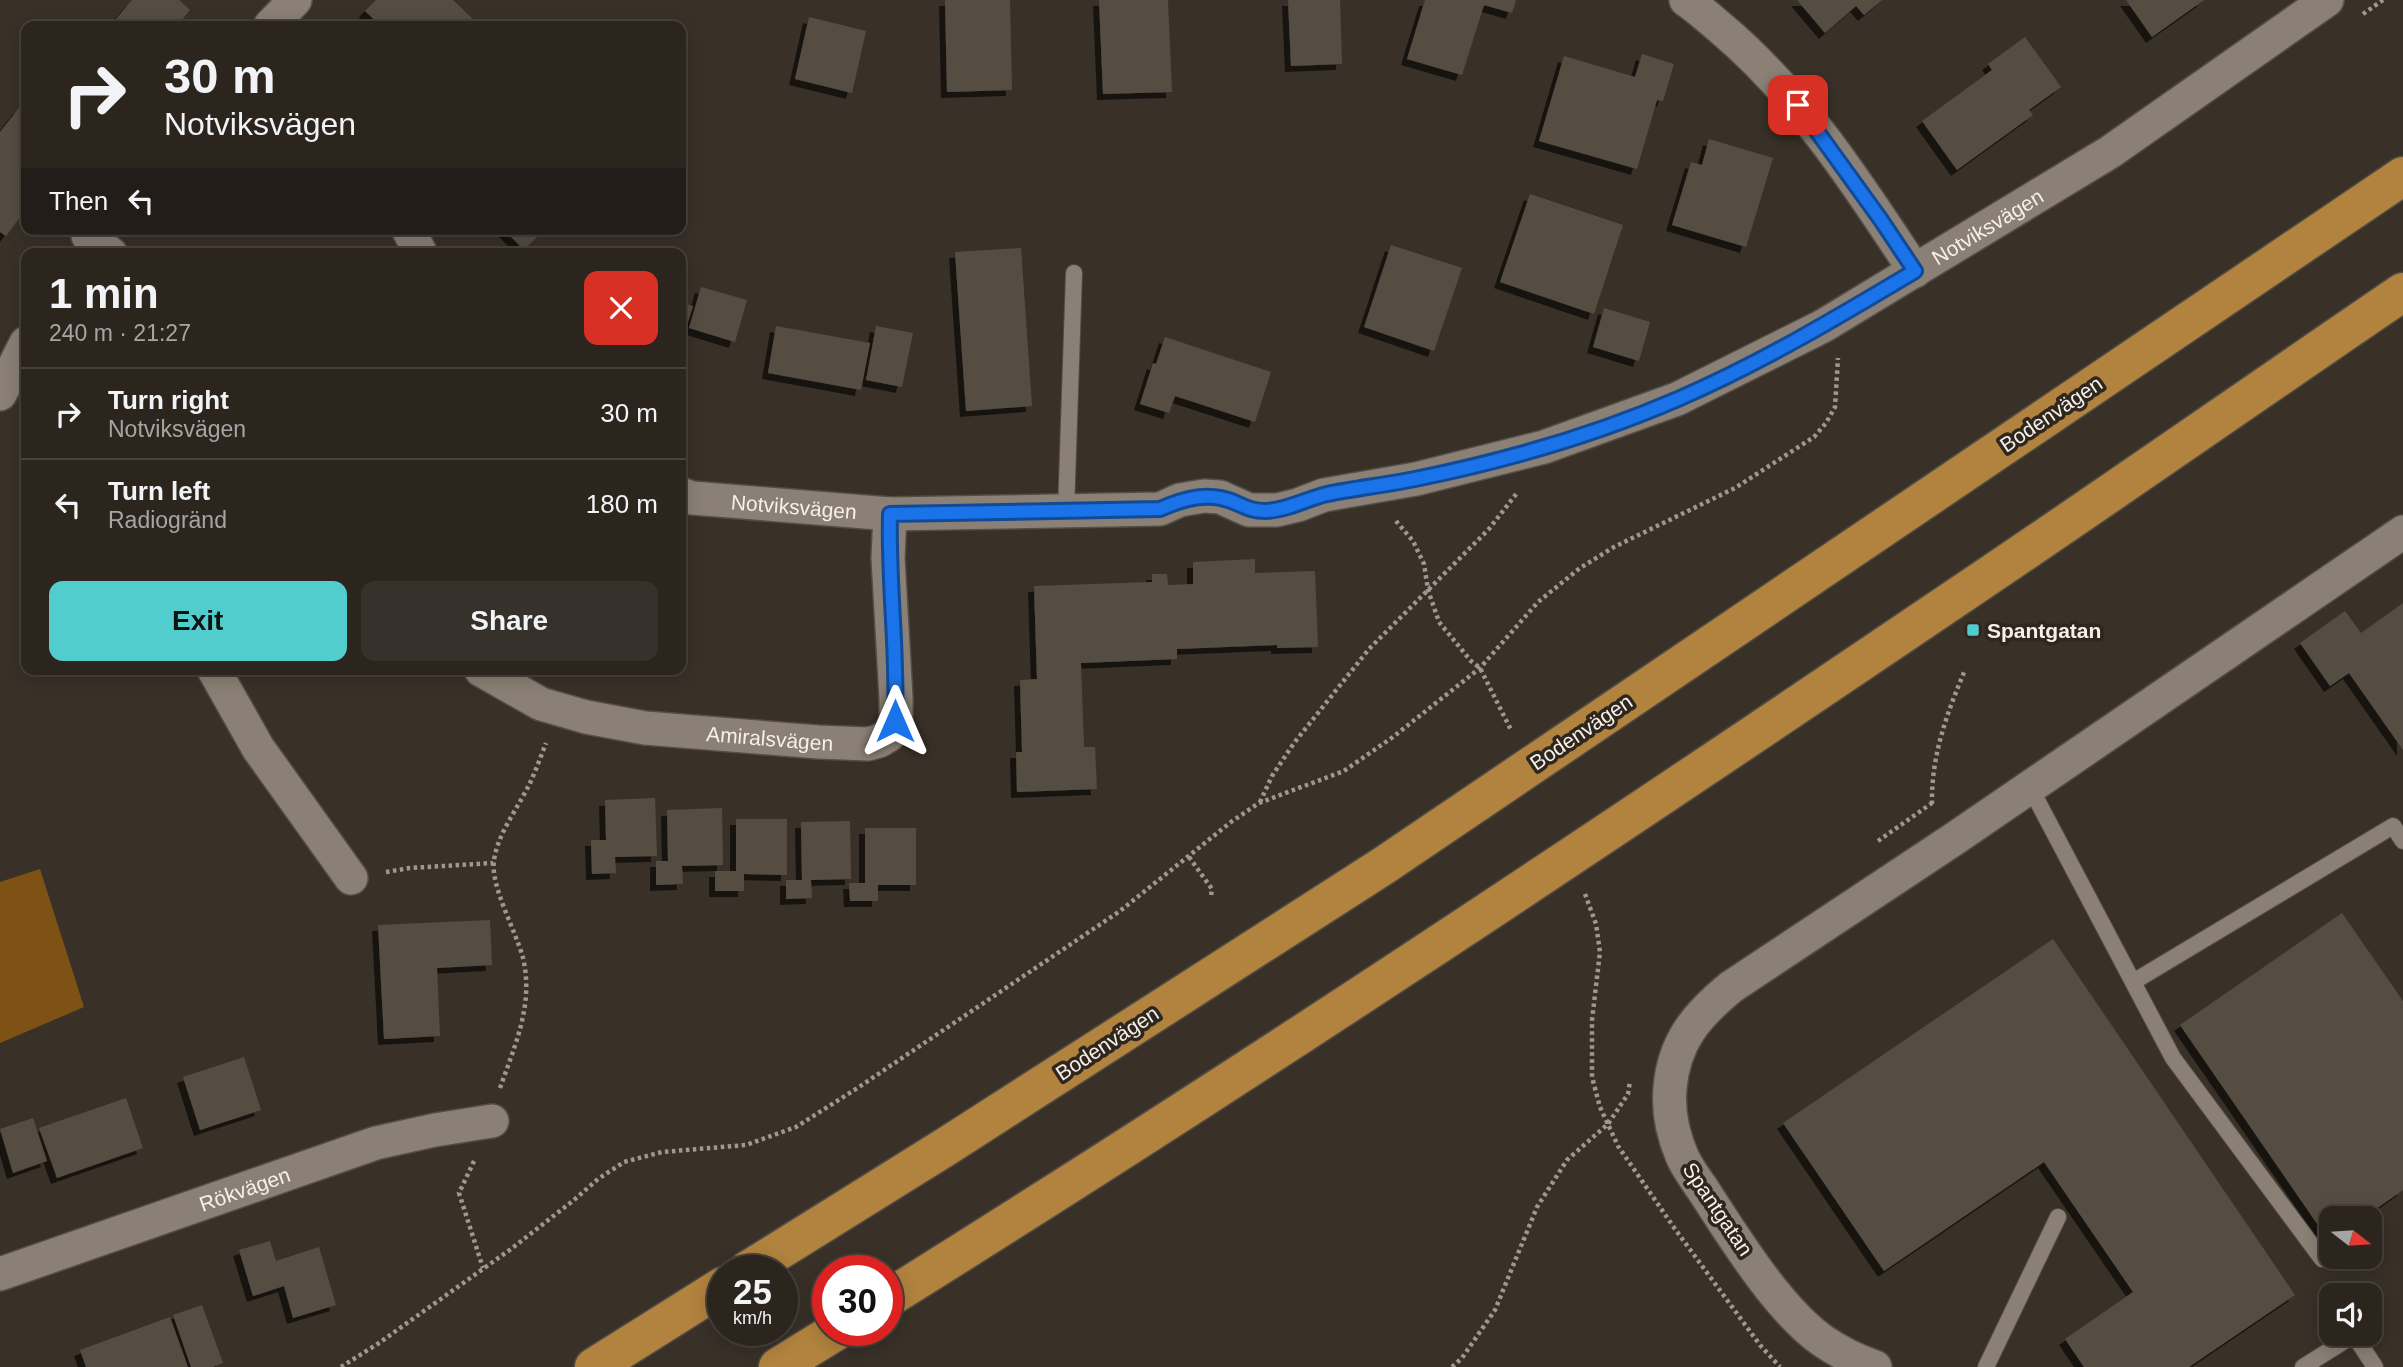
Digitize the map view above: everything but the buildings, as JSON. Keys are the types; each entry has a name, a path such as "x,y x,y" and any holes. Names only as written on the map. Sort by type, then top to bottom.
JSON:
{"main road":[{"name":"Bodenvägen","path":"772,1255 1383,866 2403,176"},
{"path":"903,1289 1365,993 1938,610 2403,292"},
{"path":"594,1367 707,1296"},
{"path":"778,1367 812,1346"}],"street":[{"path":"1686,0 1748,51 1798,105 1915,271"},
{"name":"Notviksvägen","path":"686,496 890,514 1160,509 1180,500 1204,496 1220,497 1250,510 1267,511 1298,505 1324,495 1416,479 1544,447 1677,399 1794,342 2110,152 2327,0"},
{"path":"0,394 21,353"},
{"name":"Amiralsvägen","path":"489,675 541,704 586,717 645,728 818,742 868,744 879,741 889,734 895,721 888,558 890,514"},
{"name":"Spantgatan","path":"1875,1367 1823,1340 1786,1308 1682,1157 1671,1124 1670,1088 1677,1054 1693,1023 1704,1009 1731,987 1954,839 2403,532"},
{"path":"217,675 258,748 351,878"},
{"name":"Rökvägen","path":"0,1274 376,1143 492,1121"}],"lane":[{"path":"1066,511 1074,273"},
{"path":"2030,787 2173,1058 2319,1254"},
{"path":"2133,982 2393,826 2403,841"},
{"path":"1986,1367 2058,1217"},
{"path":"2303,1367 2354,1335 2375,1367"}],"path":[{"path":"341,1367 483,1268 624,1162 662,1152 746,1145 796,1127 1120,911 1231,822 1259,803 1344,771 1393,737 1480,668 1538,602 1580,568 1614,547 1735,488 1814,437 1826,424 1835,407 1839,360"},
{"path":"1387,511 1413,541 1424,564 1428,590 1439,622 1480,668 1512,731"},
{"path":"1954,839 1932,803 1937,750 1945,718 1965,670"},
{"path":"483,1268 459,1193 492,1121 496,1097 521,1029 527,984 523,958 496,883 493,863 500,837 532,779 557,709"},
{"path":"1189,857 1212,889 1211,896"},
{"path":"351,878 410,868 493,863"},
{"path":"1452,1367 1462,1358 1495,1310 1536,1208 1567,1160 1608,1124"}],"shaded area":[{"path":"40,869 84,1007 0,1043 0,882"}],"place":[{"name":"Spantgatan","path":"1973,630"}],"route":[{"path":"895,721 888,558 890,514 1160,509 1180,500 1204,496 1220,497 1250,510 1267,511 1298,505 1324,495 1416,479 1544,447 1677,399 1784,348 1915,271 1798,105"}]}
